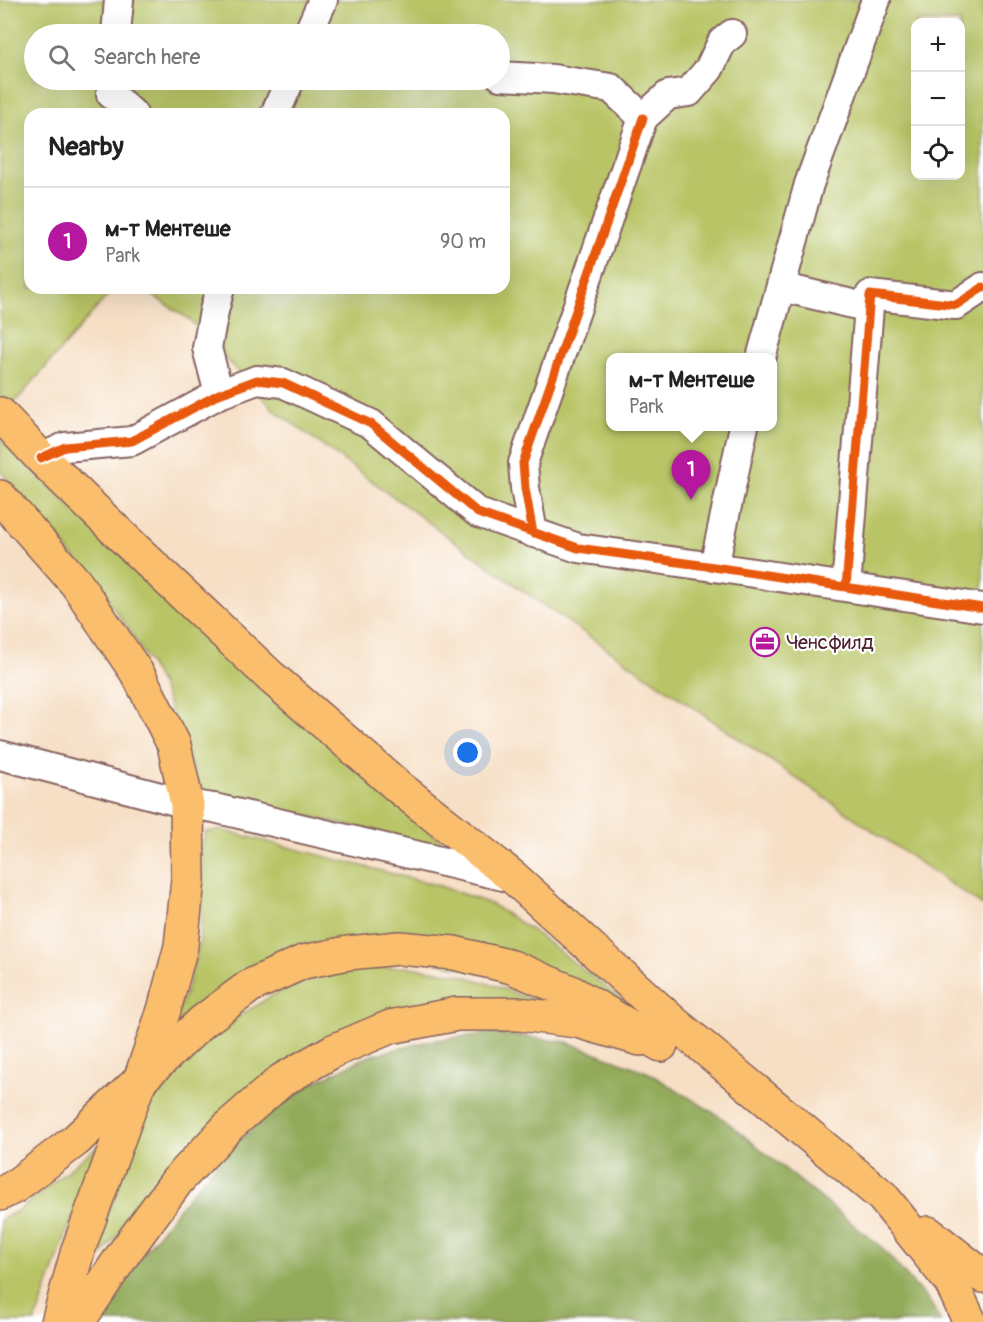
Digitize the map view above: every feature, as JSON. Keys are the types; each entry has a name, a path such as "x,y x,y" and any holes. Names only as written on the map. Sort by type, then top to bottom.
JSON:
{"main road":[{"path":"0,414 41,458 143,557 271,677 401,789 514,878 673,1023 882,1196 983,1276"},
{"path":"0,496 76,583 139,676 174,745 187,804 188,879 182,946 164,1010 78,1250 58,1322"},
{"path":"0,1194 14,1187 76,1140 202,1022 250,986 303,962 348,953 399,948 454,953 512,967 571,992 661,1045 753,1089"},
{"path":"78,1322 124,1253 177,1181 230,1125 282,1080 333,1051 390,1027 457,1014 519,1014 577,1021 661,1045"},
{"path":"882,1196 951,1282 970,1322"}],"street":[{"path":"117,24 119,0"},
{"path":"312,24 323,0"},
{"path":"762,353 809,184 876,0"},
{"path":"533,533 523,463 643,118 668,96 689,92 709,69 722,42 732,34"},
{"path":"510,77 553,79 611,88 643,118"},
{"path":"111,90 111,94 126,108"},
{"path":"278,108 286,90"},
{"path":"846,587 870,295 956,305 983,286"},
{"path":"781,287 869,308"},
{"path":"218,294 207,348 219,394"},
{"path":"41,458 65,447 132,441 219,394 258,380 283,383 371,424 478,513 578,548 983,608"},
{"path":"714,567 743,431"},
{"path":"0,755 187,804 214,808 514,878"}],"green space":[{"path":"0,0 983,0 983,906 523,591 274,410 189,319 150,294 510,294 510,108 24,108 24,294 109,294 11,407 0,395"},
{"path":"0,439 201,631 440,840 441,847 206,793 197,782 161,684 128,627 79,563 0,471"},
{"path":"221,830 440,886 491,904 530,929 679,1043 598,1003 359,942 164,1046 186,992 199,947 203,893 201,846 206,832"},
{"path":"410,967 458,974 560,1010 379,1019 118,1234 85,1277 146,1104 188,1055 231,1021 273,995 315,978 362,968"},
{"path":"493,1033 567,1042 647,1072 721,1117 881,1247 931,1304 941,1322 100,1322 125,1277 170,1219 212,1168 260,1121 309,1085 369,1056 429,1041"},
{"path":"98,1146 35,1322 0,1322 0,1220 19,1210"}],"cycle path":[{"path":"533,533 523,463 643,118"},
{"path":"846,587 870,295 956,305 983,287"},
{"path":"41,458 65,447 132,441 219,394 257,380 283,383 371,424 478,513 578,548 983,608"}],"place":[{"name":"м-т Ментeше","path":"691,500"},
{"name":"Ченсфилд","path":"765,642"}]}
